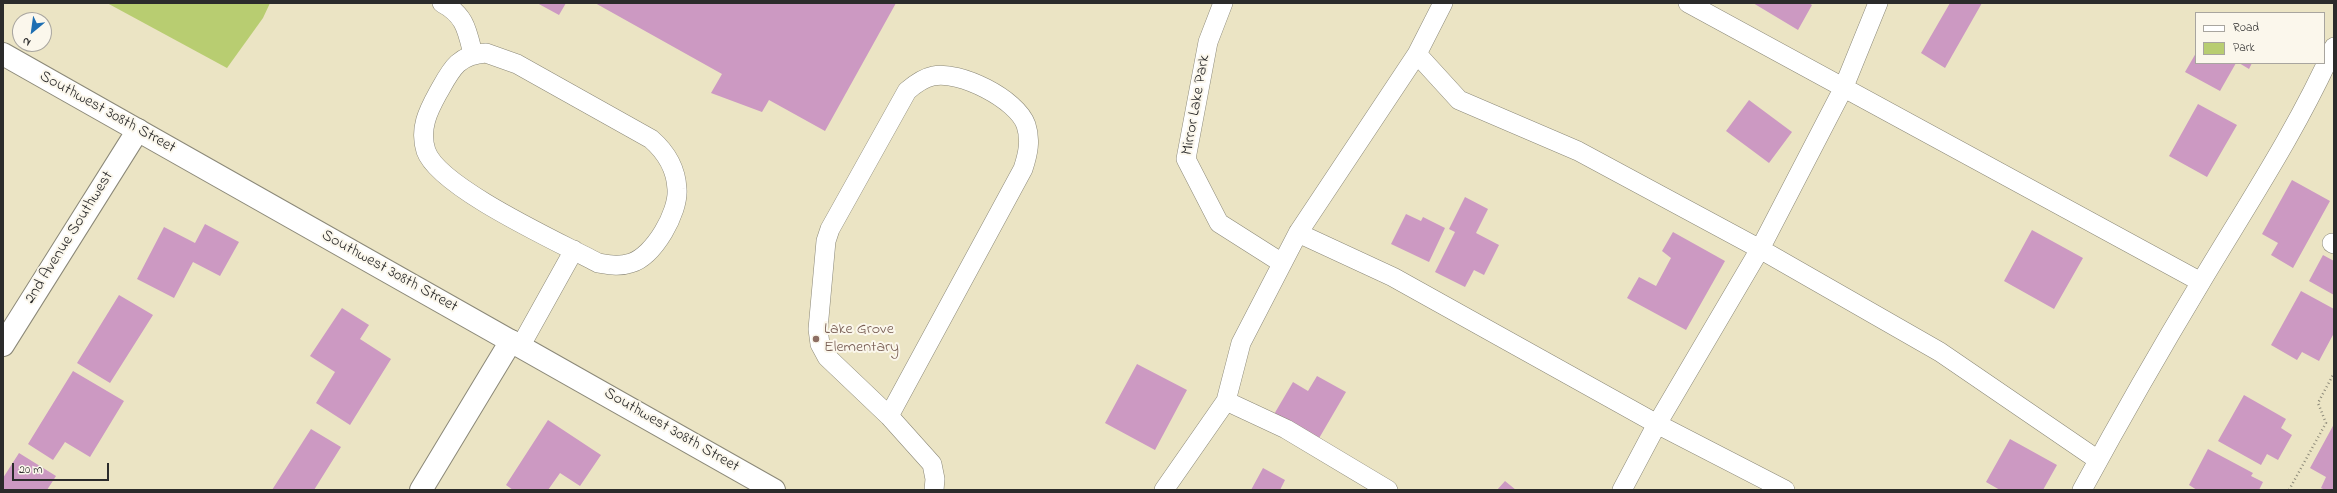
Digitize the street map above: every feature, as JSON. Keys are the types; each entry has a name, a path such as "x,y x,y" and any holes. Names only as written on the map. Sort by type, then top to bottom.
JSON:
{"street":[{"name":"Southwest 308th Street","path":"3,54 774,490"},
{"name":"2nd Avenue Southwest","path":"3,345 138,130"},
{"path":"421,490 516,344"}],"lane":[{"path":"442,3 459,14 469,36 473,54"},
{"name":"Mirror Lake Park","path":"1223,3 1208,42 1186,159 1219,223 1282,264"},
{"path":"1164,490 1226,401 1241,343 1298,233 1417,54 1443,3"},
{"path":"1688,3 1843,89 2201,282"},
{"path":"1622,490 1657,424 1760,249 1843,89 1878,3"},
{"path":"2082,490 2201,282 2254,196 2320,79 2334,47"},
{"path":"473,54 498,56 517,64 651,139 664,150 671,162 678,190 674,206 668,224 647,254 632,263 615,266 598,263 574,250 479,199 454,183 437,166 426,151 424,121 430,108 455,65 473,54"},
{"path":"1417,54 1459,100 1578,151 1760,249 1940,352 2098,460"},
{"path":"889,416 1023,169 1029,152 1026,124 1018,111 1004,100 969,80 951,75 933,76 918,81 907,91 830,230 826,241 818,323 820,344 827,358 889,416 932,464 936,479 934,490"},
{"path":"1298,233 1394,277 1657,424 1785,490"},
{"path":"516,344 574,250"},
{"path":"1226,401 1286,429 1388,490"}],"path":[{"path":"2289,490 2326,423 2318,403 2334,373"}],"green space":[{"path":"107,3 270,3 263,18 227,68"}],"building":[{"path":"537,3 566,3 559,15"},
{"path":"595,3 896,3 825,131 769,100 762,112 711,93 722,74"},
{"path":"1753,3 1809,3 1812,5 1798,30"},
{"path":"1950,3 1982,3 1945,68 1921,53"},
{"path":"2195,55 2195,64 2235,64 2220,91 2185,72"},
{"path":"2241,64 2252,64 2249,69"},
{"path":"1749,100 1792,132 1769,163 1726,131"},
{"path":"2198,104 2237,125 2207,177 2169,156"},
{"path":"2292,180 2330,201 2293,268 2271,255 2278,243 2262,234"},
{"path":"1465,197 1488,209 1476,233 1499,245 1484,275 1474,270 1465,287 1435,272 1455,232 1449,229"},
{"path":"1406,214 1421,221 1423,217 1445,228 1429,262 1391,244"},
{"path":"205,224 239,242 220,276 193,262 174,298 137,279 164,227 195,243"},
{"path":"2032,230 2083,258 2054,309 2004,281"},
{"path":"1673,232 1725,261 1686,330 1627,298 1639,277 1656,286 1671,258 1662,251"},
{"path":"2323,255 2334,261 2334,295 2309,281"},
{"path":"2301,291 2334,309 2334,333 2319,361 2302,352 2297,360 2271,345"},
{"path":"119,295 153,315 110,383 77,363"},
{"path":"342,308 369,325 360,339 391,359 350,425 316,403 335,372 310,356"},
{"path":"1137,364 1187,390 1155,450 1105,423"},
{"path":"73,371 124,401 90,457 65,442 53,460 28,444"},
{"path":"1317,376 1346,392 1318,440 1273,416 1293,382 1308,391"},
{"path":"2244,395 2286,419 2281,428 2292,435 2278,460 2267,454 2261,465 2218,441"},
{"path":"548,420 601,455 580,486 560,473 548,490 513,490 506,485"},
{"path":"2334,424 2334,490 2325,490 2321,488 2326,477 2310,468"},
{"path":"311,429 341,447 314,490 272,490"},
{"path":"2010,439 2057,465 2043,490 2000,490 1986,482"},
{"path":"2208,449 2253,473 2251,476 2263,482 2259,490 2197,490 2189,485"},
{"path":"19,453 56,476 47,490 3,490 3,478"},
{"path":"1263,468 1285,480 1280,490 1251,490"},
{"path":"1505,481 1516,490 1497,490"}],"place":[{"name":"Lake Grove Elementary","path":"816,339"}]}
